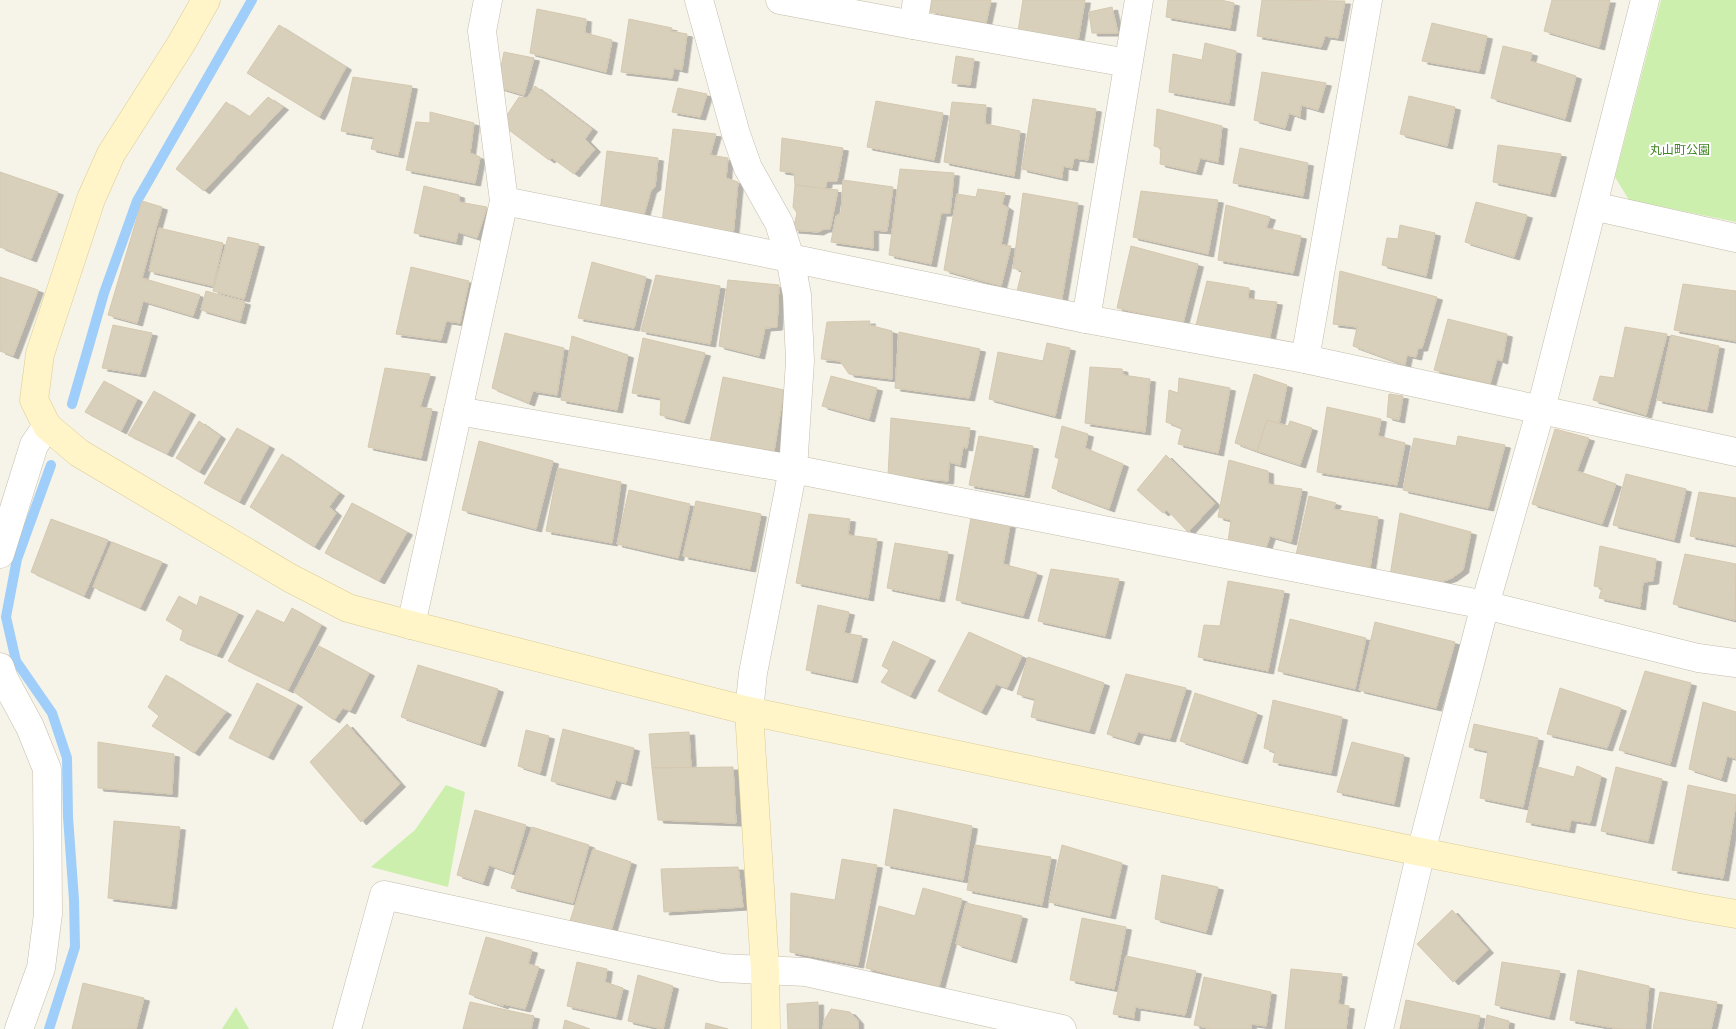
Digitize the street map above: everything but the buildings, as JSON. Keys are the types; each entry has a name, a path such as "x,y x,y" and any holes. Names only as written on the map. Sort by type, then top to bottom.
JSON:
{"street":[{"path":"206,0 182,44 111,154 90,199 40,354 34,400 47,426 79,453 290,578 348,608 411,626 749,711 1421,852 1736,914"},
{"path":"411,626 504,201 482,31 488,0"},
{"path":"699,0 736,134 748,168 778,223 790,258 797,295 800,362 793,469 753,673 749,711 765,970 766,1029"},
{"path":"780,0 915,13 1128,63"},
{"path":"1086,319 1139,0"},
{"path":"1304,358 1368,0"},
{"path":"1378,1029 1421,852 1485,605 1541,409 1645,0"},
{"path":"504,201 1086,319 1304,358 1736,452"},
{"path":"1593,206 1736,238"},
{"path":"458,412 793,469 1485,605 1698,658 1736,663"},
{"path":"0,554 34,445 47,426"},
{"path":"0,667 4,679 30,727 47,769 48,914 41,968 19,1029"},
{"path":"347,1029 384,895 722,968 806,972 1062,1029"}],"green space":[{"name":"丸山町公園","path":"1661,0 1736,0 1736,222 1629,200 1615,177"},
{"path":"446,785 465,792 448,887 371,867 415,830"},
{"path":"236,1007 249,1029 222,1029"}],"waterway":[{"path":"72,404 104,293 137,201 252,0"},
{"path":"49,1029 75,947 67,758 52,713 16,661 6,617 17,559 51,465"}]}
